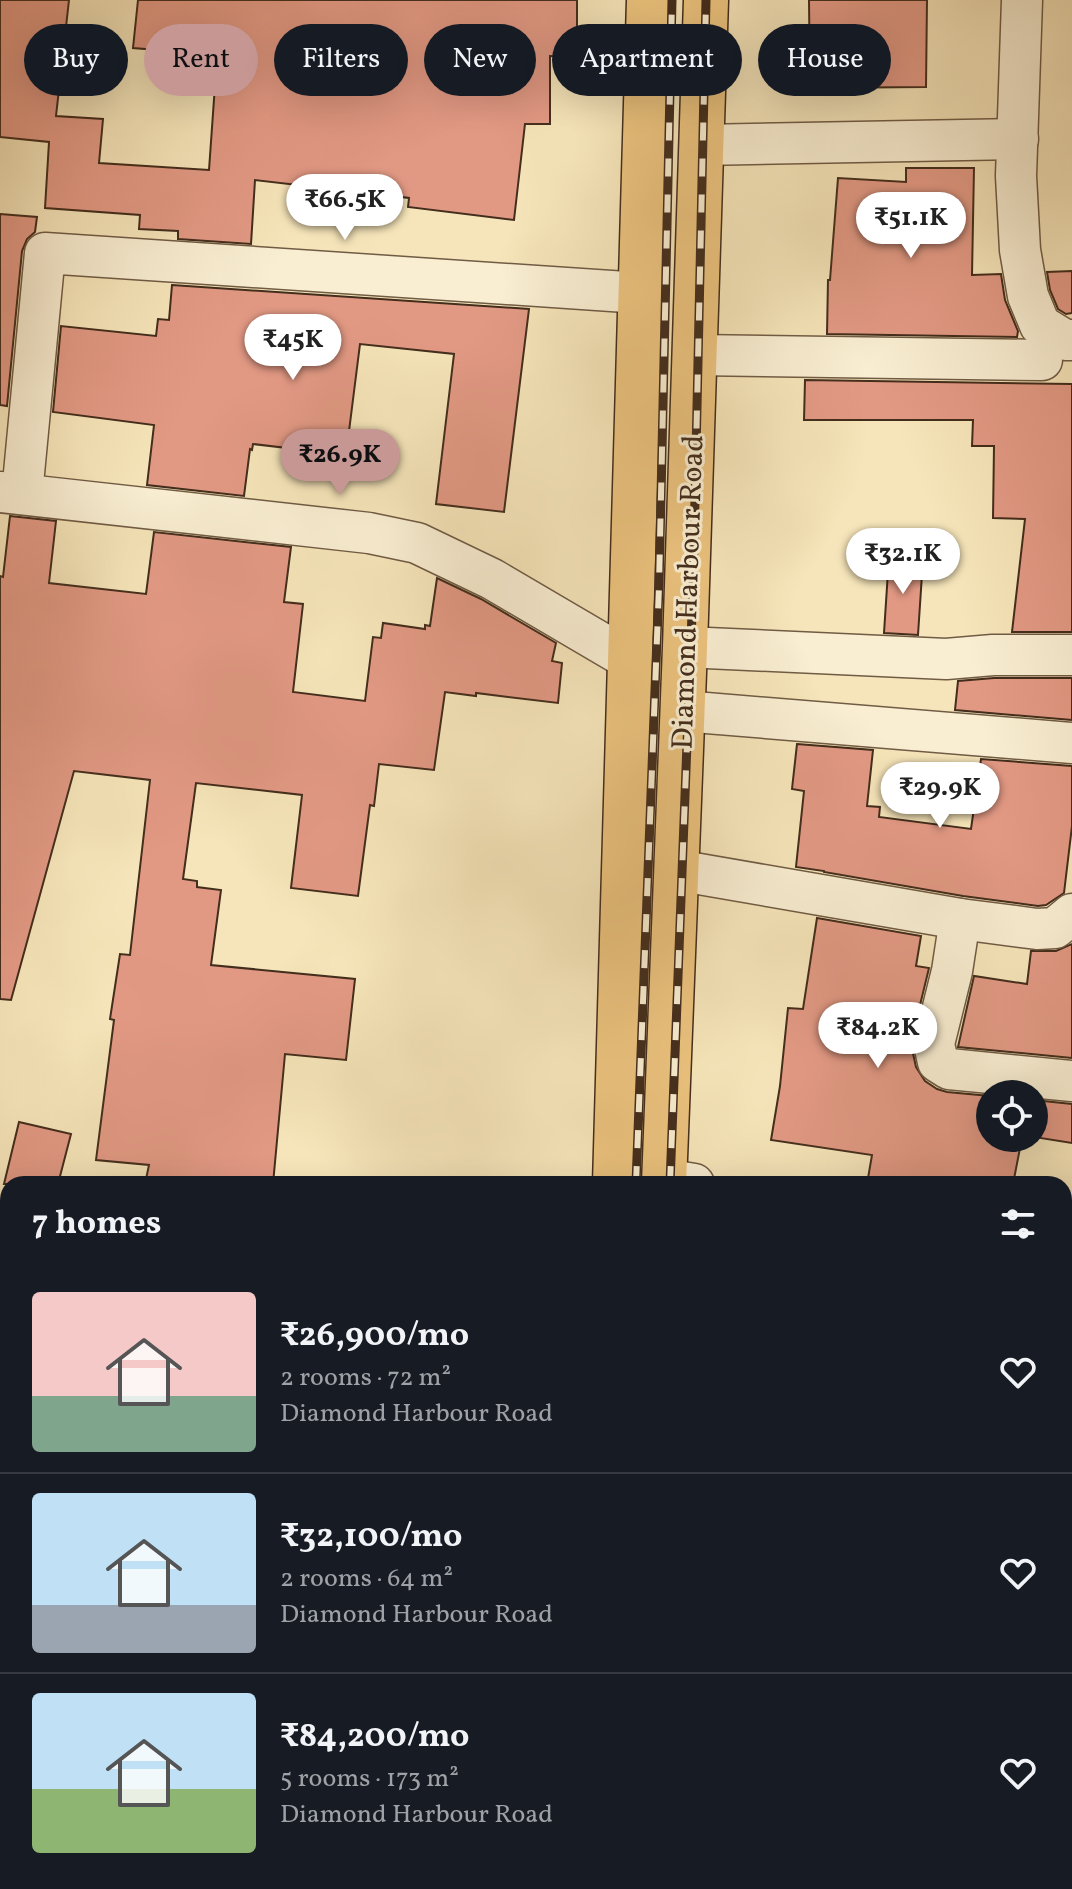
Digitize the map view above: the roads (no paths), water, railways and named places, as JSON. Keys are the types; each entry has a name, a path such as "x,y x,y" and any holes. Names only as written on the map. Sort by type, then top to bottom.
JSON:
{"highway":[{"name":"Diamond Harbour Road","path":"615,1176 649,0"},
{"name":"Diamond Harbour Road","path":"674,1176 676,870 706,0"}],"street":[{"path":"695,355 1057,350 1065,340 1040,325 1028,296 1020,250 1016,176 1022,0"},
{"path":"701,145 1018,139"},
{"path":"630,660 492,579 417,543 369,533 11,493 45,253 641,293"},
{"path":"685,647 946,659 993,655 1072,655"},
{"path":"682,711 1072,743"},
{"path":"676,870 960,919 1037,929 1055,928 1072,914"},
{"path":"960,919 952,971 934,1044 938,1062 949,1069 1072,1081"}],"railway":[{"path":"636,1176 659,586 672,0"},
{"path":"670,1176 693,588 706,0"}]}
